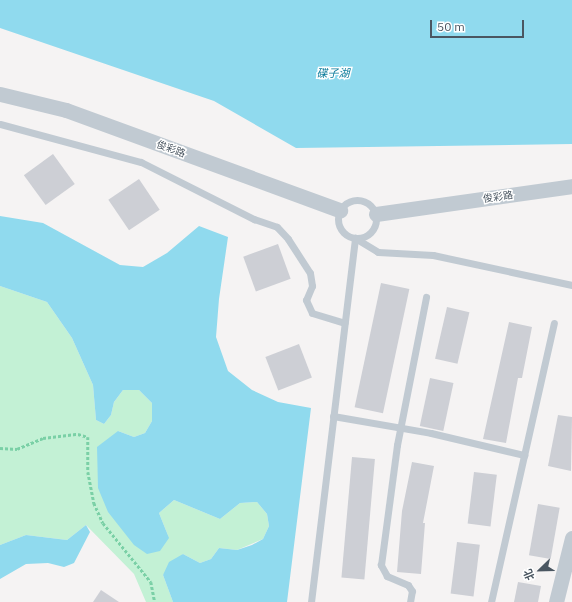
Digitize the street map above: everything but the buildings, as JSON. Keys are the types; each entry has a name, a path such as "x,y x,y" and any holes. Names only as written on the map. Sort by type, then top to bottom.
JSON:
{"street":[{"name":"俊彩路","path":"0,94 66,110 340,210"},
{"name":"俊彩路","path":"376,214 572,186"},
{"path":"556,602 572,538"}],"lane":[{"path":"0,124 140,162 254,218 277,227 288,239 310,273 312,286 306,300 312,313 345,323"},
{"path":"355,238 372,232 376,214 368,204 356,200 344,205 340,210 340,228 355,238 378,252 433,255 572,285"},
{"path":"311,602 355,238"},
{"path":"410,602 412,591 408,585 387,576 381,565 400,428 426,297"},
{"path":"490,602 554,323"},
{"path":"333,416 400,428 524,455"}],"path":[{"path":"0,448 17,449 43,438 78,434 88,437 88,472 94,503 103,523 151,582 155,602"}],"green space":[{"path":"0,286 47,302 72,338 93,385 96,420 104,424 111,415 114,402 123,390 139,390 152,403 152,421 145,433 134,437 118,431 169,538 159,513 174,500 220,519 240,503 257,502 267,514 269,526 263,539 237,550 219,548 211,559 200,563 183,554 163,575 173,602 146,602 134,574 86,525 67,540 26,535 0,545"}],"water":[{"name":"碟子湖","path":"0,0 572,0 572,144 296,148 214,101 0,28"},
{"path":"0,216 43,223 120,265 143,267 167,253 199,226 228,237 219,299 216,337 228,371 252,390 278,402 311,408 287,602 173,602 163,575 169,562 183,554 200,563 211,559 219,548 237,550 252,545 263,539 269,526 267,514 257,502 240,503 220,519 174,500 159,513 169,538 160,551 147,554 134,545 108,512 98,488 97,447 118,431 134,437 145,433 152,421 152,403 139,390 123,390 114,402 111,415 104,424 96,420 93,385 72,338 47,302 0,286"},
{"path":"86,525 90,532 74,563 64,567 48,563 26,564 0,579 0,545 26,535 67,540"}]}
